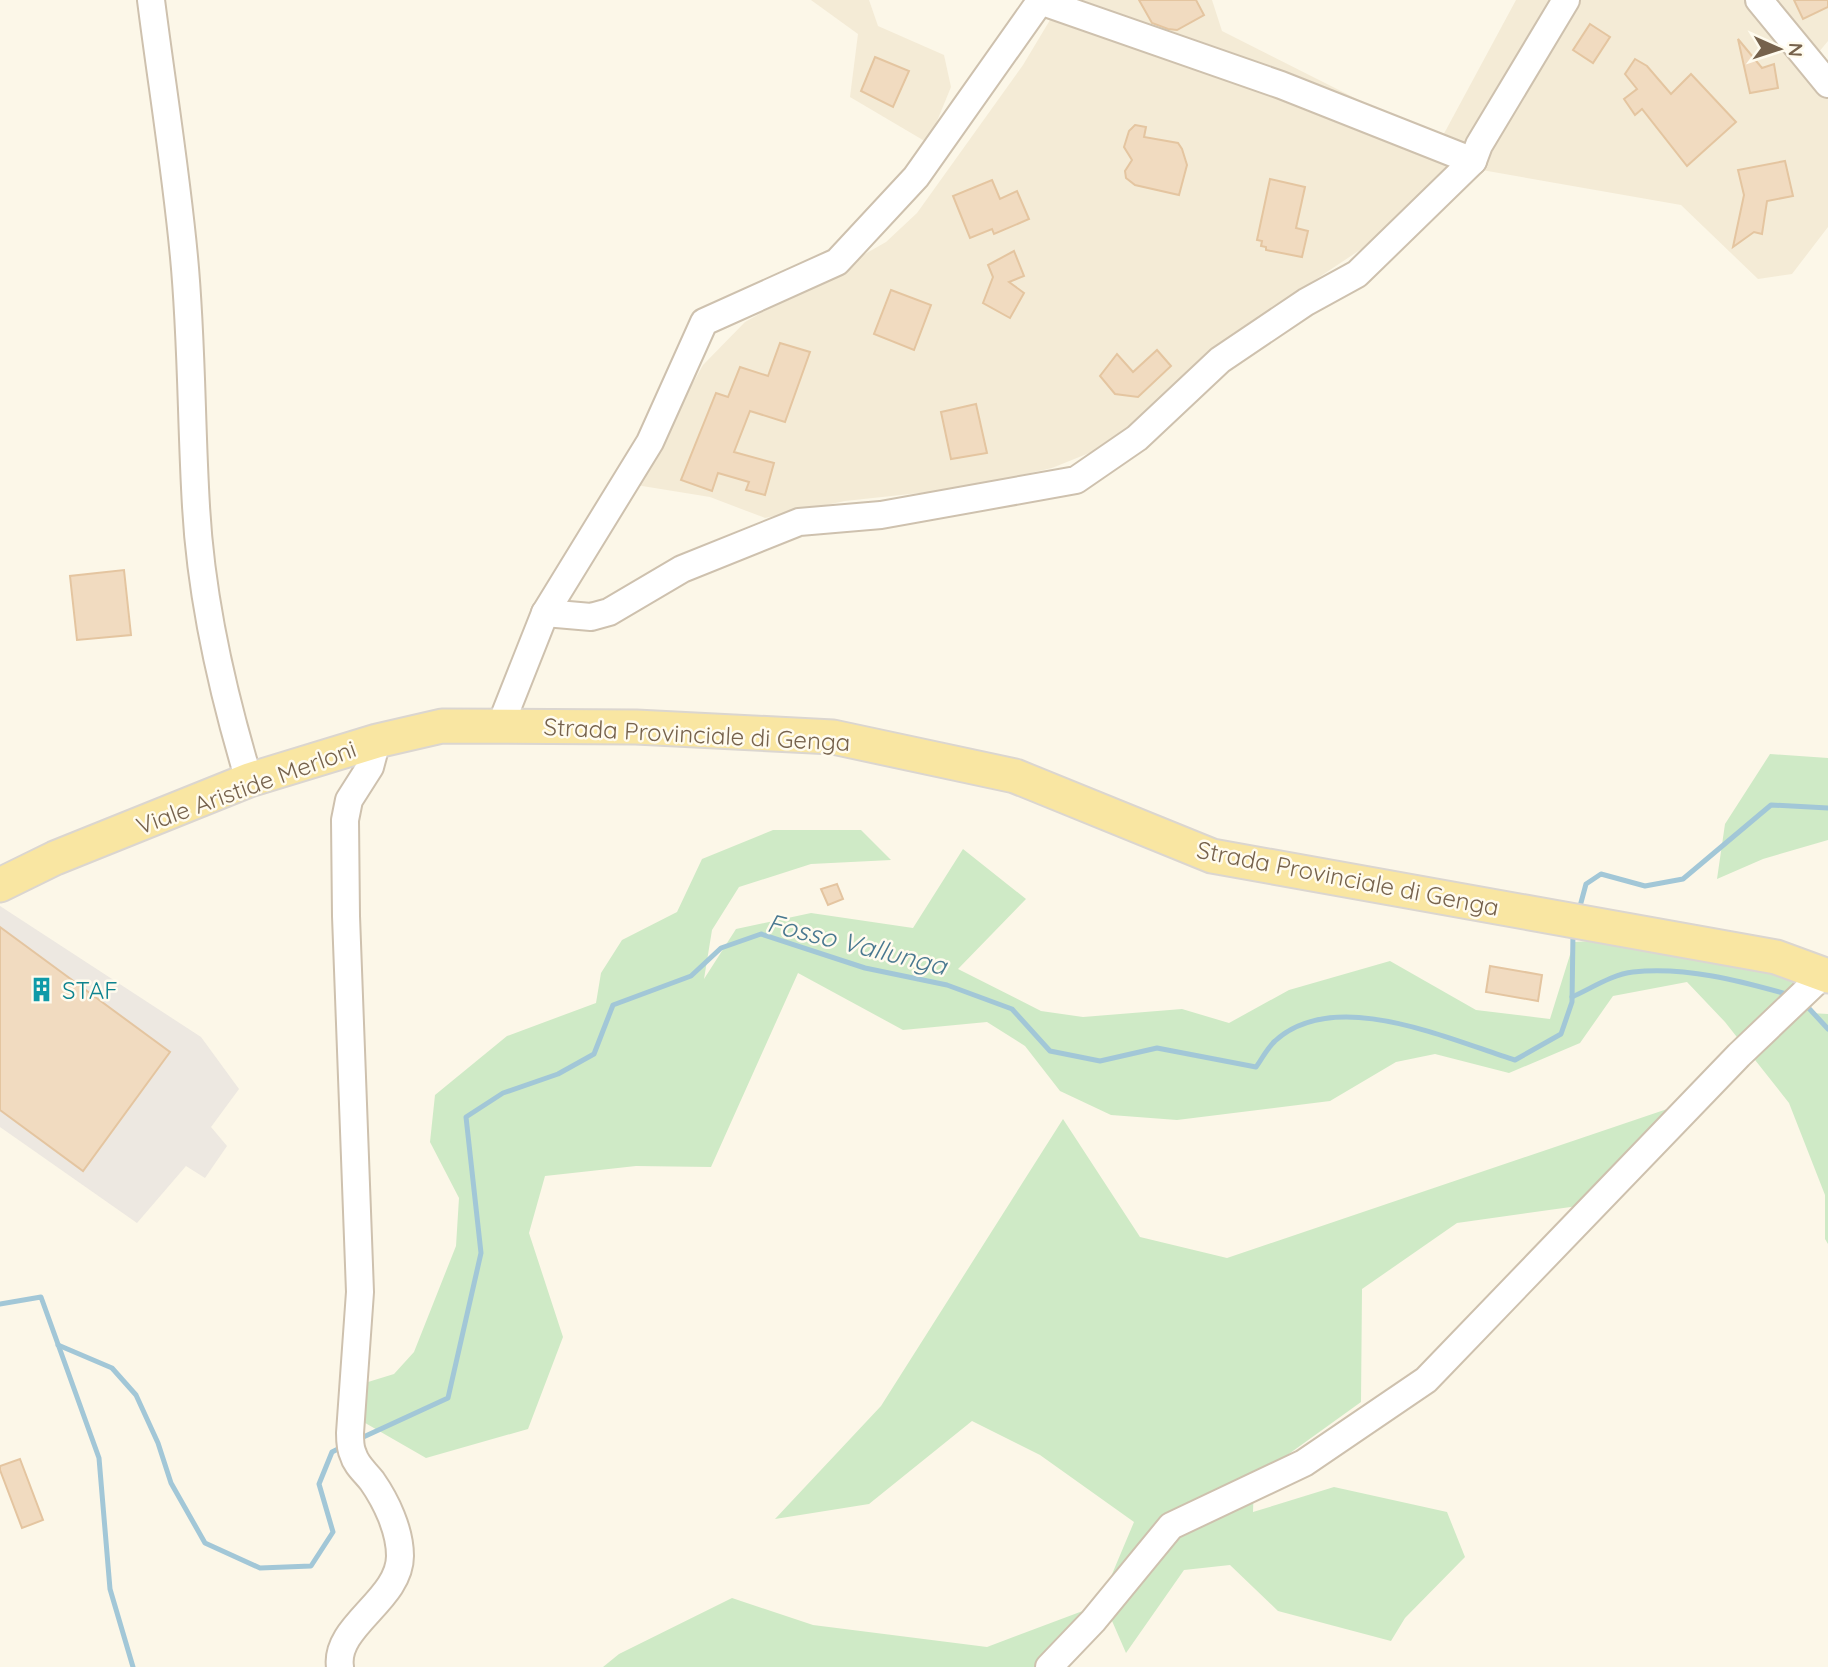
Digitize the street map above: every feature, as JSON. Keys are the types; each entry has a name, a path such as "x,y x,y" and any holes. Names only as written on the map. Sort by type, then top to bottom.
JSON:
{"main road":[{"name":"Viale Aristide Merloni","path":"0,885 55,858 249,780 377,741 442,726 501,724"},
{"name":"Strada Provinciale di Genga","path":"501,724 636,727 833,737 1014,776 1212,856 1776,957 1811,987"}],"street":[{"path":"151,0 184,257 192,368 196,506 204,585 224,699 249,780"},
{"path":"501,724 545,613 650,442 704,322 837,262 916,177 1041,0 1281,85 1474,161"},
{"path":"545,613 591,617 609,612 682,569 799,522 881,514 1076,480 1137,438 1220,360 1306,302 1357,274 1474,161 1479,145 1566,0"},
{"path":"1759,0 1828,84"},
{"path":"340,1667 341,1651 350,1634 392,1585 399,1570 400,1555 397,1535 387,1508 351,1443 360,1292 345,820 349,800 370,767 377,741"},
{"path":"1049,1667 1093,1621 1171,1526 1304,1463 1426,1380 1811,987"}],"shaded area":[{"path":"811,0 869,0 878,26 944,55 951,87 928,143 850,97 858,34"},
{"path":"1062,0 1212,0 1222,31 1440,141 1516,0 1828,0 1828,41 1818,53 1828,66 1828,227 1792,274 1758,279 1681,205 1459,166 1378,238 1238,331 1114,443 1052,468 966,488 845,501 765,518 710,497 636,485 703,365 745,322 886,242 917,213 1023,65"},
{"path":"0,906 201,1037 239,1089 211,1127 227,1146 205,1178 186,1166 137,1223 0,1127"}],"green space":[{"path":"1770,754 1828,758 1828,840 1763,859 1717,879 1725,824"},
{"path":"773,830 861,830 891,860 811,864 739,887 712,930 704,979 736,929 811,913 913,928 963,849 1026,899 958,969 1041,1011 1083,1017 1182,1009 1229,1023 1289,990 1390,961 1476,1010 1550,1019 1574,942 1639,938 1781,964 1801,983 1810,1013 1828,1014 1828,1244 1825,1239 1825,1195 1789,1103 1725,1022 1687,982 1613,996 1580,1043 1509,1073 1435,1054 1396,1062 1330,1101 1177,1120 1111,1115 1060,1091 1025,1046 987,1022 903,1030 798,973 711,1167 636,1166 545,1176 529,1233 563,1337 528,1429 426,1458 360,1420 368,1382 394,1374 414,1352 456,1246 459,1198 430,1142 435,1095 507,1036 596,1003 601,973 622,940 677,912 702,859"},
{"path":"1682,1104 1585,1205 1457,1223 1362,1289 1361,1402 1254,1479 1253,1512 1334,1487 1447,1512 1465,1557 1405,1618 1391,1641 1278,1611 1230,1565 1184,1570 1126,1653 1102,1598 1134,1522 1040,1455 972,1421 869,1504 775,1519 881,1406 1063,1119 1140,1237 1227,1258"},
{"path":"732,1598 813,1625 987,1647 1088,1609 1035,1667 603,1667 619,1654"}],"building":[{"path":"1139,0 1196,0 1204,15 1177,30 1168,29 1152,23"},
{"path":"1794,0 1828,0 1828,7 1803,19"},
{"path":"1590,24 1610,37 1593,63 1573,50"},
{"path":"1738,39 1762,68 1774,64 1778,88 1750,93"},
{"path":"875,57 909,71 893,107 861,91"},
{"path":"1635,59 1647,66 1671,94 1691,74 1736,122 1687,166 1642,109 1635,115 1624,99 1637,89 1625,74"},
{"path":"1135,125 1146,127 1144,137 1178,143 1182,149 1187,165 1179,195 1135,185 1126,178 1125,171 1132,160 1124,147 1129,131"},
{"path":"1785,161 1793,196 1767,201 1762,234 1754,232 1733,247 1744,195 1738,170"},
{"path":"1270,179 1305,187 1296,228 1308,231 1302,257 1266,250 1266,247 1261,246 1262,241 1257,240"},
{"path":"992,180 1000,199 1017,191 1029,219 994,234 992,229 970,238 953,196"},
{"path":"1014,251 1024,276 1009,282 1024,293 1010,318 983,303 993,277 988,265"},
{"path":"891,290 931,305 914,350 874,334"},
{"path":"780,343 810,352 785,422 750,411 734,452 774,463 765,495 746,490 749,482 718,473 712,491 681,480 716,393 728,397 740,367 768,376"},
{"path":"1157,350 1171,366 1138,397 1115,394 1100,376 1117,354 1133,372"},
{"path":"976,404 987,453 951,459 941,412"},
{"path":"124,570 131,635 77,640 70,576"},
{"path":"837,884 843,899 828,905 821,889"},
{"name":"STAF","path":"0,927 170,1052 83,1171 0,1110"},
{"path":"1490,966 1542,975 1538,1001 1486,992"},
{"path":"20,1459 43,1520 22,1528 0,1470 0,1466"}],"waterway":[{"name":"Fosso Vallunga","path":"1579,910 1586,884 1601,874 1645,886 1683,879 1771,805 1828,808"},
{"name":"Fosso Vallunga","path":"359,1439 448,1398 481,1253 466,1117 503,1093 558,1074 594,1054 613,1005 691,976 721,948 761,934 865,968 947,985 1012,1009 1050,1051 1100,1061 1157,1048 1256,1067 1275,1041 1300,1025 1329,1018 1393,1022 1515,1060 1561,1034 1572,1002 1573,933"},
{"path":"1572,997 1618,976 1652,971 1712,976 1790,995"},
{"path":"1804,1003 1828,1029"},
{"path":"0,1304 41,1297 99,1458 110,1589 133,1667"},
{"name":"Fosso Vallunga","path":"58,1345 112,1368 136,1395 158,1443 171,1483 205,1543 260,1568 311,1566 333,1532 319,1484 332,1452 344,1446"}],"place":[{"name":"STAF","path":"42,990"}]}
